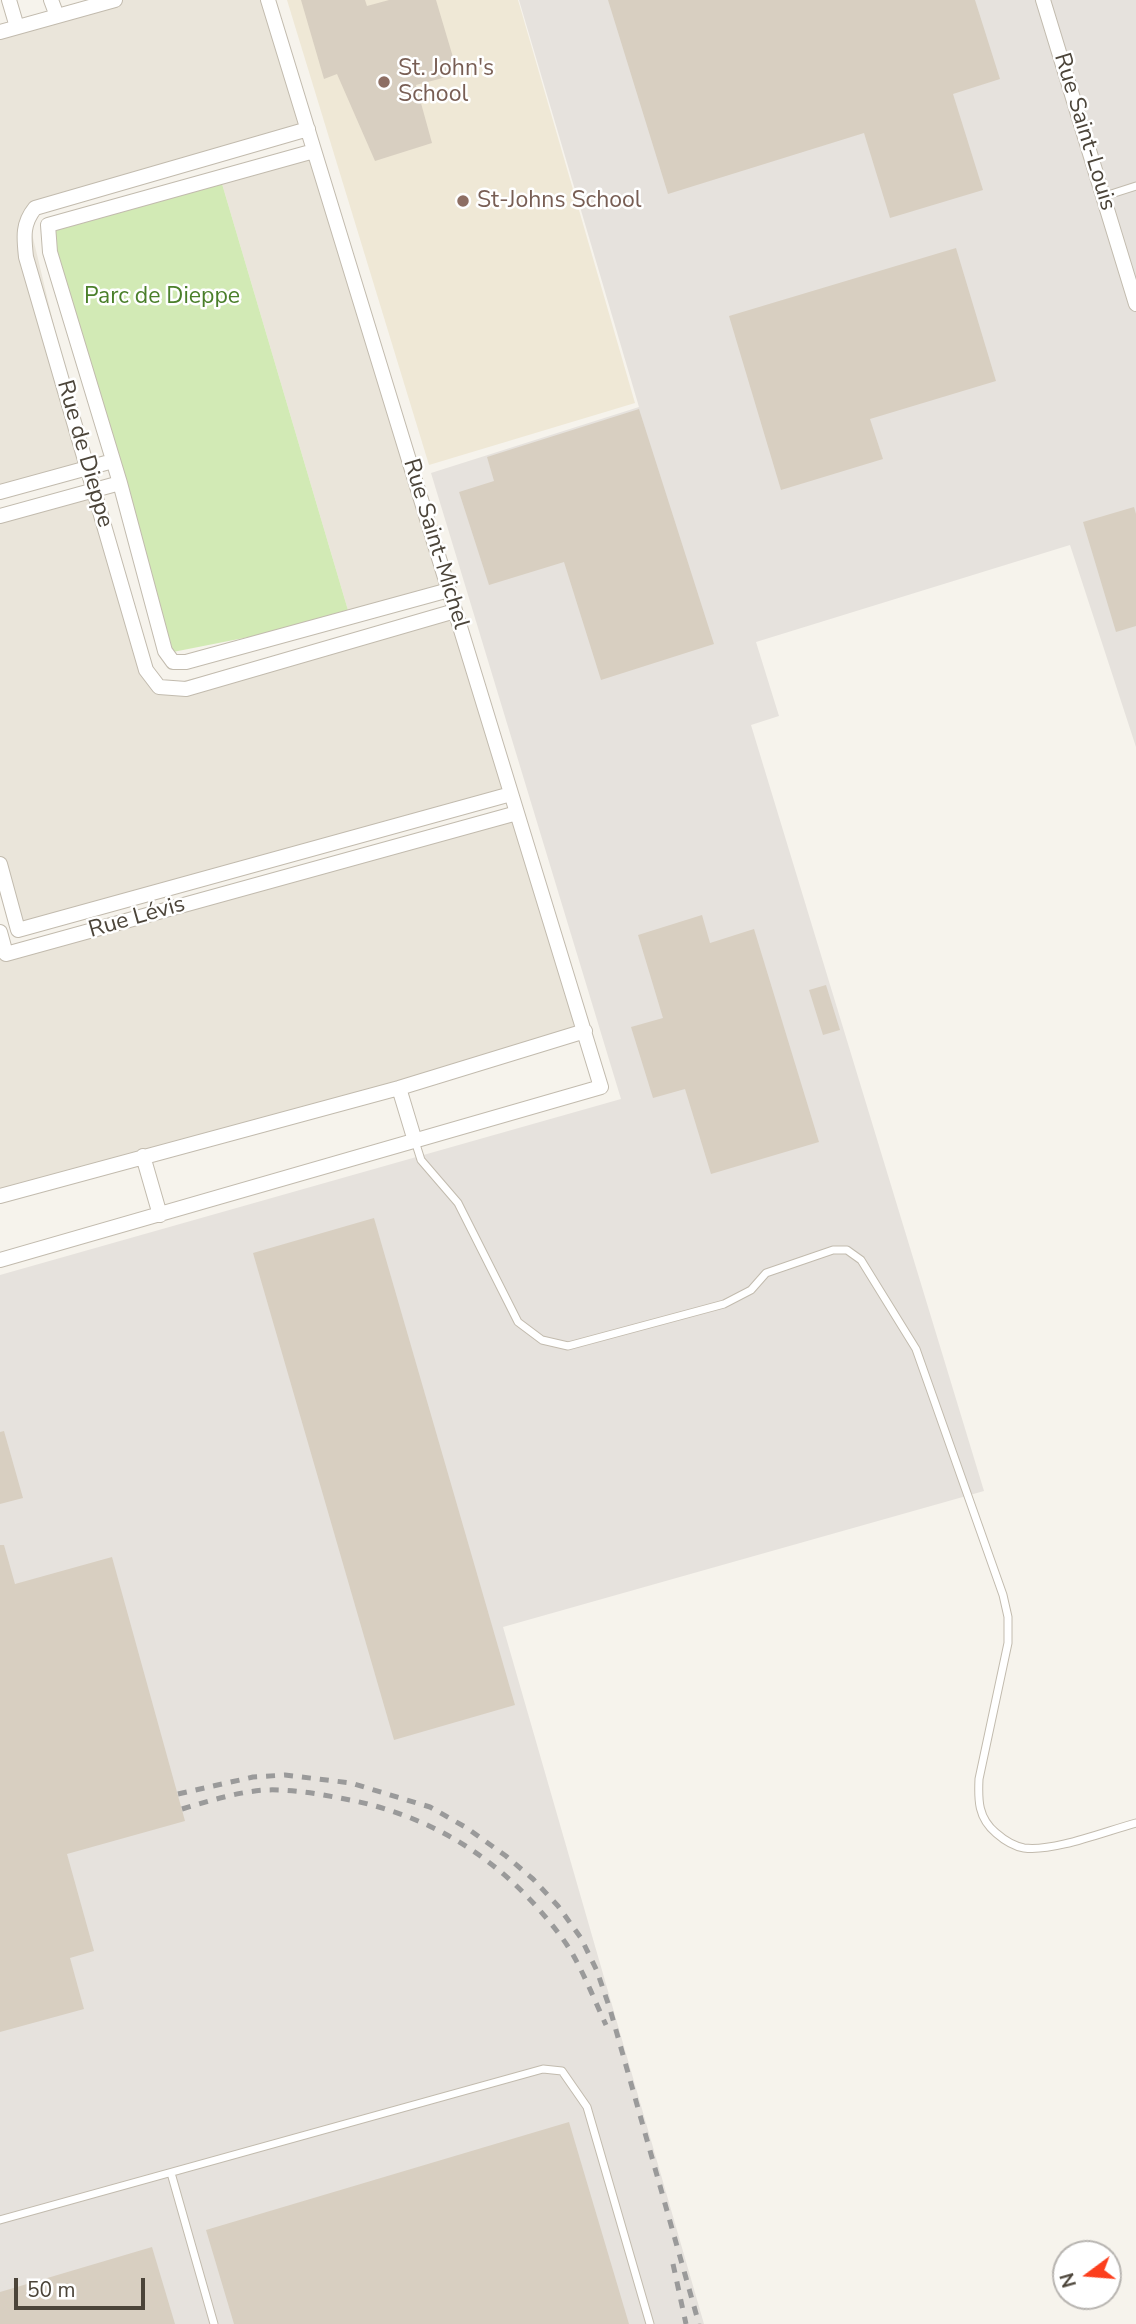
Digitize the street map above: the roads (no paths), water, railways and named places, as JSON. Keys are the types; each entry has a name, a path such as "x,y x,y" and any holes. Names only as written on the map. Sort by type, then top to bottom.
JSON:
{"street":[{"path":"9,0 18,27"},
{"path":"51,0 57,16"},
{"path":"0,32 115,0"},
{"name":"Rue Saint-Michel","path":"268,0 601,1087 415,1141"},
{"name":"Rue Saint-Louis","path":"1043,0 1136,304"},
{"path":"308,129 35,208 28,217 48,225 314,150"},
{"name":"Rue de Dieppe","path":"28,217 23,233 26,257 146,670 159,687"},
{"name":"Rue de Dieppe","path":"48,225 50,252 120,483 165,651 173,662"},
{"path":"0,492 113,461"},
{"path":"0,516 120,483"},
{"path":"449,590 186,662 173,662 159,687 186,689 455,611"},
{"name":"Rue Lévis","path":"18,930 511,794"},
{"name":"Rue Lévis","path":"6,954 517,813"},
{"path":"262,863 268,881"},
{"path":"0,864 18,930 6,954"},
{"path":"0,932 6,954"},
{"path":"0,1196 399,1088 586,1031"},
{"path":"0,1259 415,1141 399,1088"},
{"path":"143,1156 160,1215"}],"lane":[{"path":"1105,196 1136,186"},
{"path":"415,1141 421,1160 458,1203 518,1322 542,1340 568,1346 724,1304 751,1290 766,1273 833,1250 847,1250 861,1259 916,1349 1003,1595 1008,1643 979,1779 981,1816 991,1829 1007,1842 1025,1848 1053,1846 1136,1823"},
{"path":"0,2220 543,2068 562,2071 587,2106 650,2324"},
{"path":"171,2173 214,2324"}],"railway":[{"path":"178,1794 253,1777 285,1775 351,1783 430,1807 467,1828 533,1879 558,1906 581,1938 597,1971 699,2324"},
{"path":"182,1809 244,1793 265,1790 295,1791 373,1805 450,1836 495,1867 536,1906 572,1953 606,2025"},
{"path":"673,2264 686,2324"}],"place":[{"name":"St. John's School","path":"384,82"},
{"name":"St-Johns School","path":"463,201"}],"park label":[{"name":"Parc de Dieppe","path":"162,297"}]}
